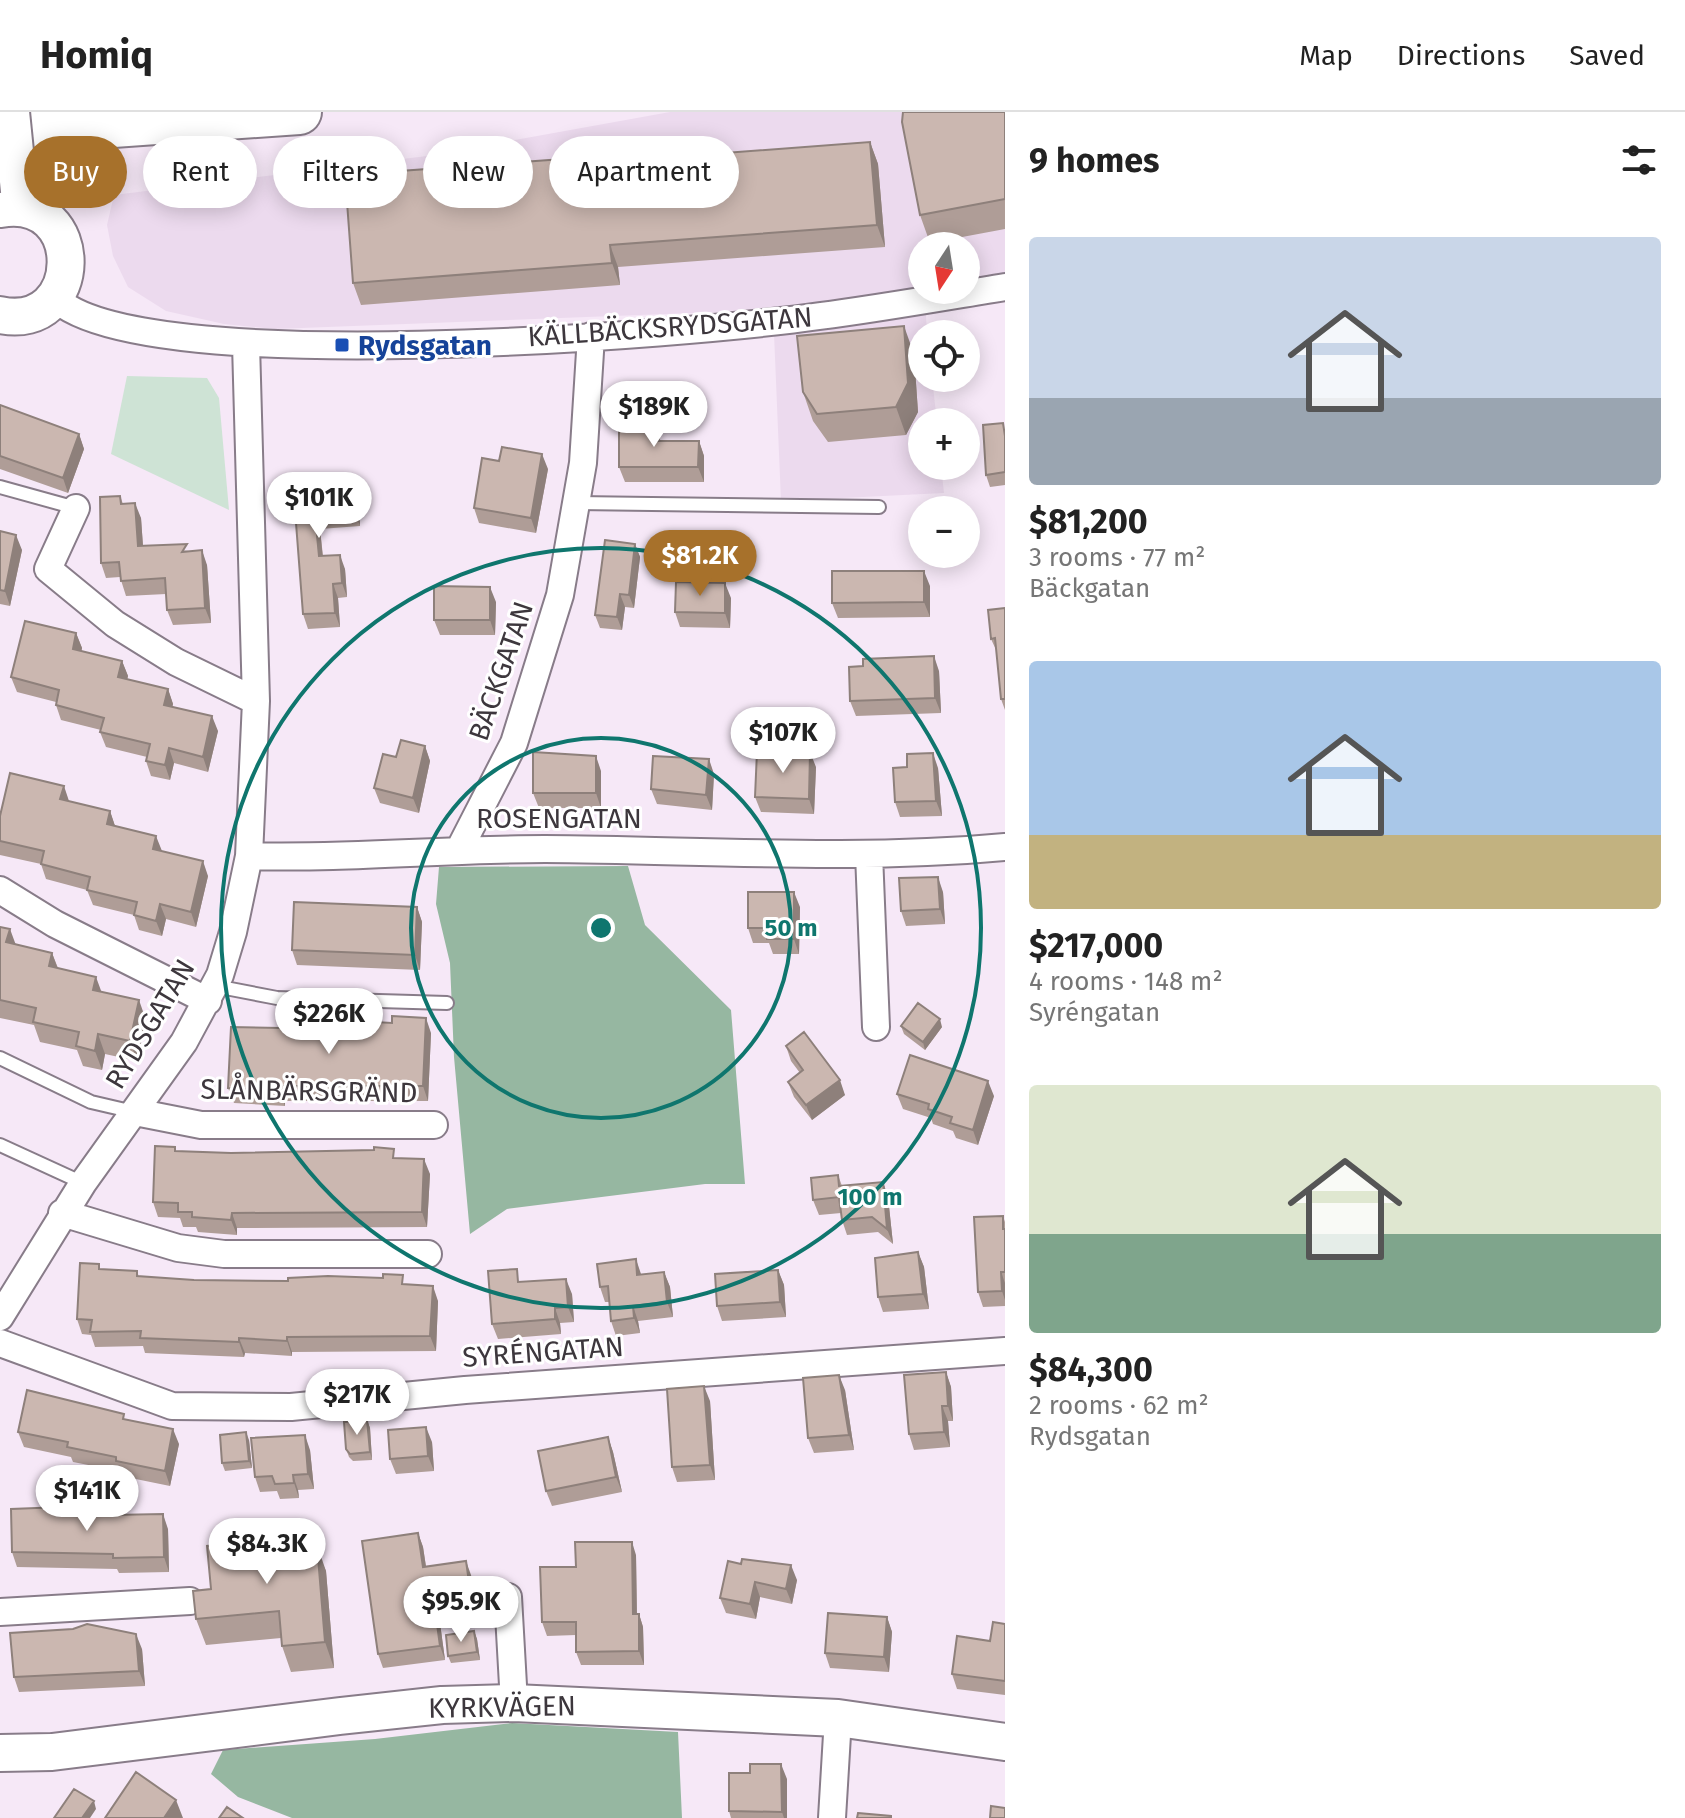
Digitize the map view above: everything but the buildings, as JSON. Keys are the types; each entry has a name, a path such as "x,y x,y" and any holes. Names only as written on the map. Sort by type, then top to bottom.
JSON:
{"highway":[{"path":"0,127 99,126 299,112"}],"street":[{"path":"0,315 28,314 54,297 67,268 61,237 39,215 13,203 11,112"},
{"name":"KÄLLBÄCKSRYDSGATAN","path":"54,297 73,311 120,327 187,339 246,344 401,344 591,336 817,317 1005,287"},
{"name":"BÄCKGATAN","path":"459,850 514,743 540,670 560,595 583,463 591,336"},
{"name":"RYDSGATAN","path":"0,1317 62,1213 159,1081 211,994 233,932 249,856 256,701 246,344"},
{"path":"76,508 48,569 115,624 176,662 256,701"},
{"name":"ROSENGATAN","path":"249,856 364,856 459,850 869,854 1005,847"},
{"path":"869,854 876,1027"},
{"path":"0,890 55,924 211,994"},
{"name":"SLÅNBÄRSGRÄND","path":"135,1112 201,1125 434,1125"},
{"path":"62,1213 178,1248 224,1254 428,1254"},
{"name":"SYRÉNGATAN","path":"0,1343 172,1406 261,1407 1005,1351"},
{"path":"508,1597 514,1703"},
{"path":"0,1612 190,1601"},
{"name":"KYRKVÄGEN","path":"0,1753 52,1752 427,1707 514,1703 838,1718 1005,1742"},
{"path":"832,1818 838,1718"}],"lane":[{"path":"0,487 76,508"},
{"path":"577,503 879,507"},
{"path":"211,994 447,1003"},
{"path":"0,1058 91,1102 135,1112"},
{"path":"0,1145 83,1183"}],"shaded area":[{"path":"670,112 1005,112 1005,276 980,280 980,232 908,232 908,304 925,304 926,320 908,320 908,392 934,392 935,408 908,408 908,480 943,480 944,493 781,501 773,310 275,329 224,324 166,311 128,287 113,256 107,225 111,208 127,208 127,193 143,191 143,208 257,208 257,177 273,175 273,208 407,208 407,158 423,156 423,208 533,208 533,137"}],"green space":[{"path":"127,376 207,378 219,398 229,510 111,454"},
{"path":"628,866 645,925 731,1010 745,1184 705,1184 507,1209 470,1234 454,1057 450,963 436,904 439,867"},
{"path":"512,1723 678,1732 682,1818 292,1818 238,1797 211,1774 223,1750 375,1739"}],"place":[{"name":"Rydsgatan","path":"342,345"}]}
